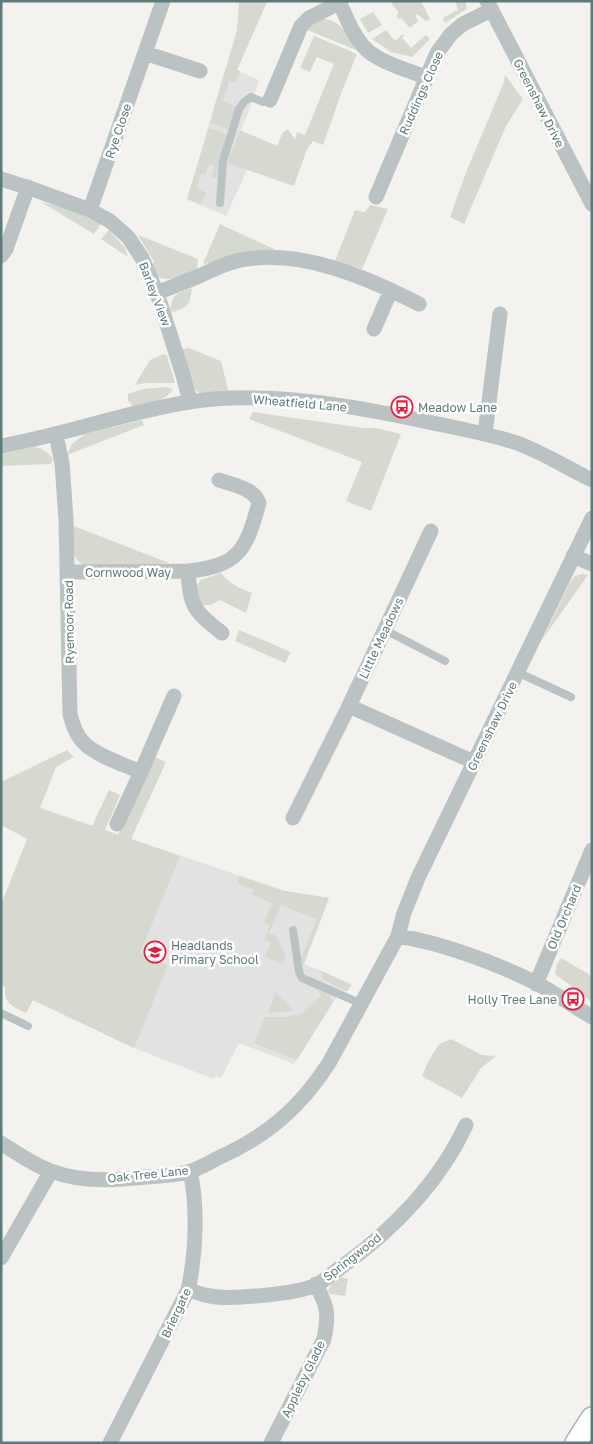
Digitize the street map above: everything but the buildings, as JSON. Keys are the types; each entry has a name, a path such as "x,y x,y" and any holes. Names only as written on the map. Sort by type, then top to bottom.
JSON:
{"street":[{"name":"Rye Close","path":"90,210 163,1"},
{"path":"270,100 301,26 309,18 339,2 352,30 364,47 375,56 389,63 426,77"},
{"name":"Ruddings Close","path":"376,196 437,52 450,34 489,6"},
{"name":"Greenshaw Drive","path":"489,6 592,204"},
{"path":"145,53 200,71"},
{"name":"Barley View","path":"1,179 90,210 110,221 128,237 142,258 157,293 190,402"},
{"path":"1,256 6,249 28,188"},
{"path":"157,293 218,267 240,260 265,257 292,259 325,266 359,277 419,304"},
{"path":"374,329 391,290"},
{"path":"485,434 500,314"},
{"name":"Wheatfield Lane","path":"1,446 29,441 142,411 190,402 228,398 272,399 320,403 376,411 485,434 534,450 592,480"},
{"name":"Ryemoor Road","path":"56,434 62,463 68,572 70,714 74,728 85,745 141,772"},
{"name":"Cornwood Way","path":"68,572 188,571 215,567 236,556 246,541 259,503 257,497 252,492 219,480"},
{"name":"Greenshaw Drive","path":"398,936 404,912 418,878 592,518"},
{"name":"Little Meadows","path":"293,809 349,706 385,630 408,568 431,531"},
{"path":"573,556 592,564"},
{"name":"Cornwood Way","path":"188,571 189,594 195,609 222,633"},
{"path":"117,824 174,696"},
{"path":"349,706 474,762"},
{"name":"Old Orchard","path":"536,984 592,850"},
{"path":"398,936 418,939 480,959 536,984 592,1017"},
{"name":"Oak Tree Lane","path":"1,1143 31,1162 51,1171 79,1177 117,1180 190,1171 234,1151 275,1125 292,1110 317,1082 362,1004 398,936"},
{"name":"Springwood","path":"188,1290 210,1296 228,1298 277,1293 316,1284 362,1252 399,1218 445,1164 466,1125"},
{"path":"1,1258 51,1171"},
{"name":"Briergate","path":"110,1443 188,1290 194,1254 194,1199 190,1171"},
{"name":"Appleby Glade","path":"271,1443 324,1339 328,1320 327,1310 316,1284"},
{"path":"576,1443 592,1418"}],"lane":[{"path":"220,203 223,161 239,109 250,98 263,102 270,100"},
{"path":"385,630 445,661"},
{"path":"517,672 571,697"},
{"path":"293,930 298,972 302,978 362,1004"},
{"path":"1,1013 28,1026"}],"shaded area":[{"path":"239,1 269,1 237,70 240,71 236,83 229,81 223,101 236,107 229,129 210,123 237,30"},
{"path":"390,1 421,1 430,19 426,21 417,14 415,15 418,21 410,28 401,18 399,19 396,16 399,13"},
{"path":"455,1 465,1 467,8 445,23 444,17 458,10"},
{"path":"373,12 382,25 368,33 360,19"},
{"path":"319,18 338,24 356,50 305,29"},
{"path":"386,30 395,41 403,34 402,38 411,48 426,35 430,39 412,57 391,52 372,39"},
{"path":"314,36 357,54 323,145 313,141 307,149 294,186 227,163 240,130 277,146 283,132 288,129 295,140 297,132 305,135 334,64 317,57 310,72 300,68"},
{"path":"226,66 259,80 250,108 227,163 247,170 226,216 187,199"},
{"path":"505,75 523,99 506,126 464,224 450,217 467,170 504,82"},
{"path":"209,128 227,134 216,178 212,177 215,166 209,164 205,175 201,174 197,188 206,193 201,205 187,199"},
{"path":"41,202 79,212 101,224 94,234"},
{"path":"370,205 388,209 362,269 335,261 355,210 365,212"},
{"path":"220,224 274,249 275,251 203,264"},
{"path":"109,230 125,248 128,257 101,239"},
{"path":"138,235 198,259 197,269 172,279 155,276 151,266 154,262"},
{"path":"192,288 188,304 174,312 170,311 172,301 176,295"},
{"path":"188,348 221,361 228,390 224,395 201,394 193,389 181,354 183,349"},
{"path":"164,354 167,356 175,383 135,385 150,360"},
{"path":"165,387 173,389 164,398 155,402 132,406 128,400 128,394 143,389"},
{"path":"253,412 364,428 376,428 401,434 371,511 346,501 362,462 249,419"},
{"path":"142,420 144,425 67,455 72,444 85,434"},
{"path":"35,447 49,454 53,459 51,464 1,466 1,454"},
{"path":"71,525 169,563 84,565 79,562 74,553"},
{"path":"221,573 231,583 252,593 246,613 220,600 211,605 201,605 194,588 201,580"},
{"path":"588,575 542,640 569,584 575,576"},
{"path":"239,630 291,652 285,663 235,641"},
{"path":"67,750 74,757 56,767 40,808 92,826 109,790 120,795 105,830 118,835 155,757 166,762 131,839 180,856 140,953 168,965 134,1048 33,1000 26,1013 21,1011 10,1004 6,997 5,987 1,985 1,905 27,839 1,825 1,782"},
{"name":"Headlands Primary School","path":"40,808 285,891 329,898 304,964 322,971 321,977 324,980 341,990 294,1064 239,1043 221,1078 216,1076 214,1079 134,1048 1,985 1,905"},
{"path":"240,876 285,891 329,898 304,964 300,961 317,919 281,905 269,933 275,935 286,955 283,964 265,957 271,943 264,940 270,926 264,923 272,903 252,895 254,890 237,883"},
{"path":"561,958 592,976 592,1002 555,974 556,966"},
{"path":"322,971 352,985 347,991 344,991 324,980 321,977"},
{"path":"317,989 328,994 333,1002 297,1060 254,1043 265,1017 285,1017 301,1014 321,996"},
{"path":"276,992 294,1011 268,1013"},
{"path":"451,1039 482,1055 496,1056 481,1068 462,1098 422,1076 439,1044"},
{"path":"339,1277 348,1279 345,1296 330,1294 328,1291 332,1282"}],"place":[{"name":"Meadow Lane","path":"402,407"},
{"name":"Headlands Primary School","path":"155,952"},
{"name":"Holly Tree Lane","path":"573,999"}]}
